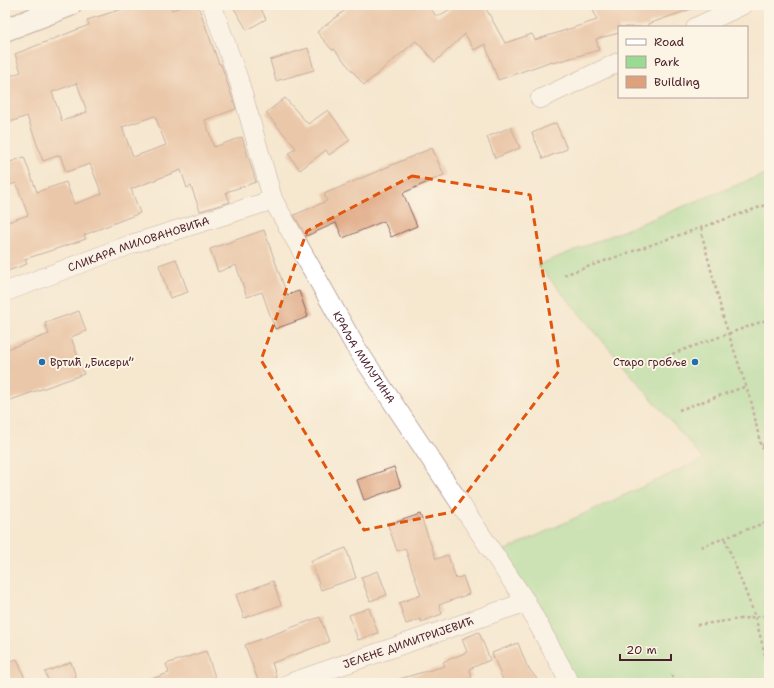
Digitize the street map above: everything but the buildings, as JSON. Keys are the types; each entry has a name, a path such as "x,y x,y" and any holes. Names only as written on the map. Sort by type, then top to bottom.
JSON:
{"main road":[{"path":"5,30 70,5"}],"street":[{"name":"КРАЉА МИЛУТИНА","path":"212,5 239,81 273,200 354,346 526,602 570,683"},
{"path":"698,26 743,5"},
{"path":"540,99 618,62"},
{"name":"СЛИКАРА МИЛОВАНОВИЋА","path":"5,292 132,244 273,200"},
{"name":"ЈЕЛЕНЕ ДИМИТРИЈЕВИЋ","path":"290,683 526,602"}],"path":[{"path":"564,275 769,204"},
{"path":"702,228 702,235 729,333 747,386 762,446 769,461"},
{"path":"644,364 769,319"},
{"path":"679,410 747,386"},
{"path":"762,446 769,442"},
{"path":"701,547 769,521"},
{"path":"725,539 755,616 769,670"},
{"path":"697,625 769,615"},
{"path":"672,675 674,683"}],"highlighted area":[{"path":"412,176 530,195 559,371 452,512 364,530 261,360 307,231"}],"green space":[{"name":"Старо гробље","path":"769,172 769,683 570,683 495,555 703,459 538,265"}],"place":[{"name":"Вртић „Бисери”","path":"42,362"},
{"name":"Старо гробље","path":"695,362"}]}
